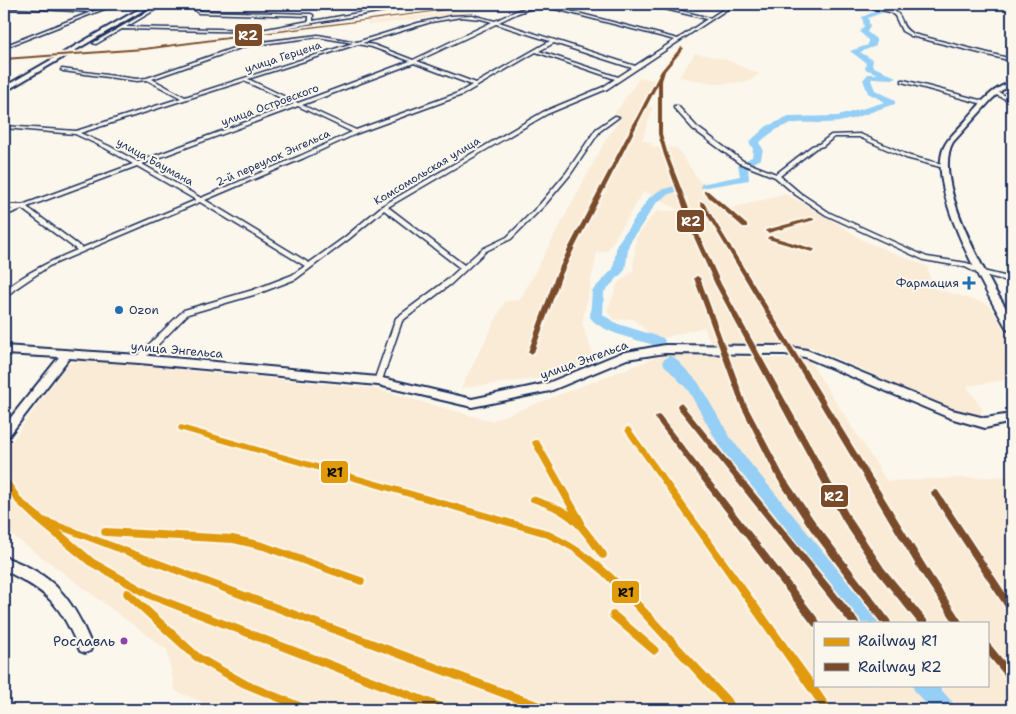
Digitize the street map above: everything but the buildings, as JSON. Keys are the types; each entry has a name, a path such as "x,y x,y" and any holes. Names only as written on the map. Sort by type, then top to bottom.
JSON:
{"main road":[{"path":"4,90 151,4"}],"street":[{"path":"4,47 115,4"},
{"path":"95,43 163,4"},
{"path":"204,4 197,10 199,12 311,15 311,23"},
{"path":"375,4 384,9"},
{"path":"123,28 242,31 274,29 422,4"},
{"path":"540,4 679,40"},
{"name":"улица Островского","path":"4,214 412,62 496,24 517,12 540,4"},
{"name":"Комсомольская улица","path":"139,359 186,312 277,284 309,266 384,207 545,113 587,96 619,79 733,4"},
{"path":"856,4 897,15 903,30 912,35 1012,60"},
{"path":"4,6 95,11"},
{"path":"666,8 712,19"},
{"name":"улица Герцена","path":"76,133 438,18 452,16 475,16 636,68"},
{"path":"63,70 137,80 148,79 245,45 318,36 373,46 476,85"},
{"name":"2-й переулок Энгельса","path":"4,295 47,265 356,132 460,94 552,42"},
{"path":"536,51 619,79"},
{"path":"148,79 184,98"},
{"path":"244,79 356,132"},
{"path":"904,81 985,102"},
{"path":"1012,84 985,102 946,148 944,166 953,211 981,272 1012,329"},
{"path":"996,93 1012,101"},
{"path":"676,107 695,128 742,162 777,176 798,194 828,214 866,229 926,258 967,265 981,272 1012,280"},
{"path":"378,380 399,320 484,250 509,238 542,205 568,174 598,130 617,117"},
{"name":"улица Баумана","path":"4,128 76,133 201,200 309,266"},
{"path":"777,176 814,146 821,145 833,136 860,135 908,157 944,166"},
{"path":"4,207 23,207 82,250"},
{"path":"384,207 464,268"},
{"name":"улица Энгельса","path":"4,350 139,359 378,380 472,402 550,387 625,356 665,349 784,350 807,354 950,414 985,423 1012,418"},
{"path":"4,434 66,355"},
{"path":"4,563 47,586 59,596 72,614 85,646"}],"shaded area":[{"path":"431,4 540,4 369,25 363,19 436,9"},
{"path":"695,53 724,59 759,74 750,81 718,84 679,77"},
{"path":"640,77 654,80 643,105 653,107 642,140 653,143 651,147 677,148 702,185 729,209 785,194 821,213 866,242 927,266 933,288 988,304 1012,341 1012,379 967,386 982,409 980,417 956,411 811,347 711,343 704,327 656,340 632,318 614,320 607,311 618,283 633,271 636,238 656,211 680,211 644,191 607,251 597,253 582,323 593,355 589,360 552,377 461,388 505,301 520,300 604,143 621,117 613,116"},
{"path":"665,354 809,360 887,481 1012,476 1012,710 222,710 175,691 167,650 4,529 4,452 67,364 81,361 376,389 491,421"}],"waterway":[{"path":"705,186 745,178 743,164 756,159 758,149 754,142 770,128 792,119 839,119 892,102 871,91 867,80 871,76 892,77 868,67 870,62 854,51 872,46 872,39 863,32 867,26 865,17 881,11 879,10 887,9 884,5 888,4"},
{"path":"658,341 613,327 596,317 598,291 619,270 623,244 653,200 663,195 664,192 675,189"},
{"path":"669,361 693,386 725,442 740,463 868,622"},
{"path":"923,686 946,710"}],"rail line":[{"name":"R2","path":"4,59 144,49 492,4"},
{"name":"R2","path":"531,352 558,277 572,247 663,71 682,48"},
{"name":"R2","path":"663,71 660,81 660,134 697,237 718,284 846,518 881,571 923,622"},
{"name":"R2","path":"706,192 745,226"},
{"name":"R2","path":"702,203 923,569 958,622"},
{"name":"R2","path":"768,231 812,219"},
{"name":"R2","path":"770,238 812,250"},
{"name":"R2","path":"697,278 743,404 781,478 813,526 886,622"},
{"name":"R2","path":"680,406 854,622"},
{"name":"R2","path":"658,418 815,622"},
{"name":"R1","path":"181,428 544,533 561,541 591,560 617,583 734,710"},
{"name":"R1","path":"628,430 828,710"},
{"name":"R1","path":"536,443 581,523"},
{"name":"R1","path":"4,479 19,501 91,562 152,596 447,710"},
{"name":"R2","path":"935,493 1012,610"},
{"name":"R1","path":"533,499 567,513 581,526 603,555"},
{"name":"R1","path":"39,519 548,710"},
{"name":"R1","path":"105,532 233,539 263,546 361,581"},
{"name":"R1","path":"127,593 197,657 245,684 309,710"},
{"name":"R1","path":"613,615 654,650"},
{"name":"R2","path":"988,648 1012,678"}],"place":[{"name":"Фармация","path":"969,283"},
{"name":"Ozon","path":"119,310"},
{"name":"Рославль","path":"124,641"}]}
